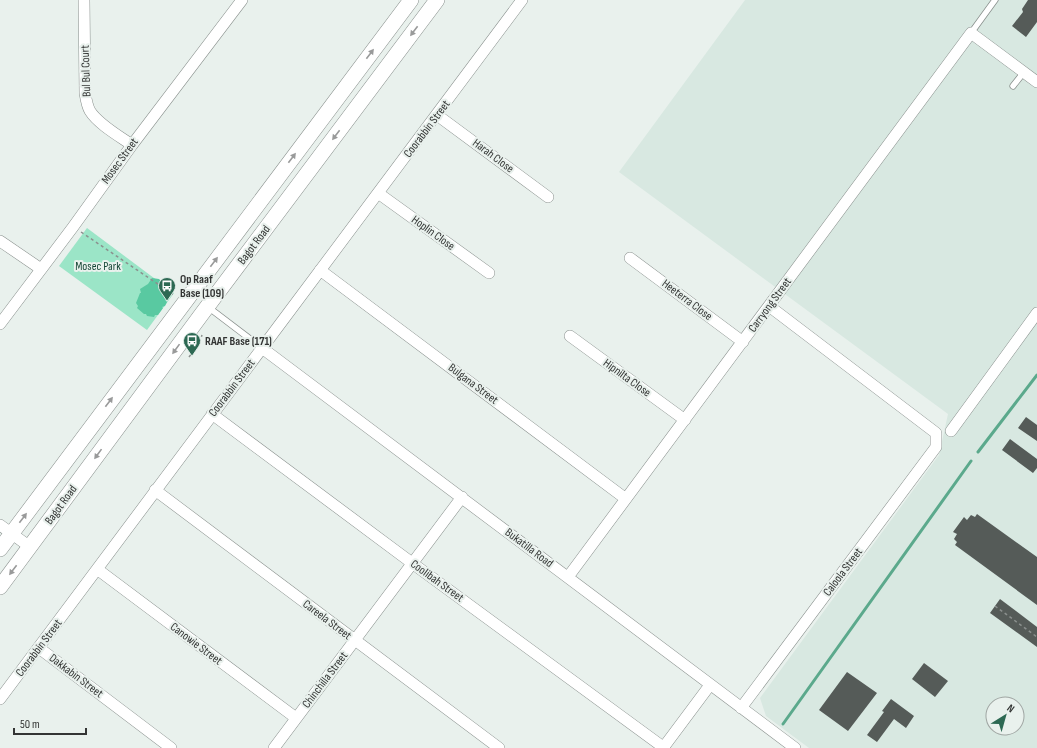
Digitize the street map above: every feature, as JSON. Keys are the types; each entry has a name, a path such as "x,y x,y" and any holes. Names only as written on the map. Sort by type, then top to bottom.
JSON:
{"main road":[{"name":"Bagot Road","path":"0,549 6,529 411,0"},
{"name":"Bagot Road","path":"0,587 437,0"}],"street":[{"name":"Bul Bul Court","path":"84,0 84,93 89,111 95,118 132,145"},
{"name":"Mosec Street","path":"0,324 132,145 242,0"},
{"name":"Coorabbin Street","path":"0,699 522,0"},
{"path":"971,33 1037,82"},
{"name":"Carryong Street","path":"568,577 971,33"},
{"name":"Harah Close","path":"437,115 548,197"},
{"name":"Hoplin Close","path":"378,193 489,273"},
{"path":"0,241 40,269"},
{"name":"Heeterra Close","path":"630,258 743,342"},
{"name":"Bulgana Street","path":"320,270 626,499"},
{"name":"Caloola Street","path":"741,708 936,447 936,433 769,306"},
{"path":"951,431 1037,313"},
{"name":"Hipnilta Close","path":"570,336 684,420"},
{"name":"Bukatilla Road","path":"262,348 795,748"},
{"name":"Coolibah Street","path":"212,414 663,748"},
{"name":"Careela Street","path":"156,490 499,748"},
{"name":"Chinchilla Street","path":"274,748 462,497"},
{"path":"6,529 30,547"},
{"name":"Canowie Street","path":"97,570 296,718"},
{"name":"Dakkabin Street","path":"39,648 171,748"},
{"path":"663,748 710,685"}],"lane":[{"path":"971,33 995,0"},
{"path":"1013,86 1024,72"},
{"path":"207,307 262,348"}],"path":[{"path":"73,227 176,296"},
{"path":"189,357 199,344 204,330"},
{"path":"995,606 1037,637"}],"shaded area":[{"path":"745,0 1037,0 1037,748 809,748 766,716 760,698 939,455 948,414 619,172"}],"green space":[{"name":"Mosec Park","path":"87,228 174,293 147,330 59,266"},
{"path":"152,278 159,279 161,281 163,280 171,287 170,295 165,300 167,302 165,306 162,307 163,308 158,315 155,315 154,317 144,314 137,308 138,306 136,303 141,293 140,289 148,284"}],"building":[{"path":"1028,0 1037,0 1037,22 1026,37 1012,26 1023,12 1022,9"},
{"path":"1026,417 1037,425 1037,441 1018,428"},
{"path":"1010,439 1037,459 1037,468 1033,473 1002,450"},
{"path":"977,514 1037,557 1037,605 955,545 957,542 954,539 957,534 953,532 964,517 967,520 971,515 975,517"},
{"path":"1000,599 1037,627 1037,647 990,613"},
{"path":"924,663 948,681 935,697 912,679"},
{"path":"847,672 877,693 848,731 819,710"},
{"path":"891,699 914,716 906,728 894,719 877,742 867,735 884,712 882,711"}],"waterway":[{"path":"978,452 1037,375"},
{"path":"783,724 971,461"}],"place":[{"name":"Op Raaf Base (109)","path":"167,301"},
{"name":"RAAF Base (171)","path":"192,356"}]}
